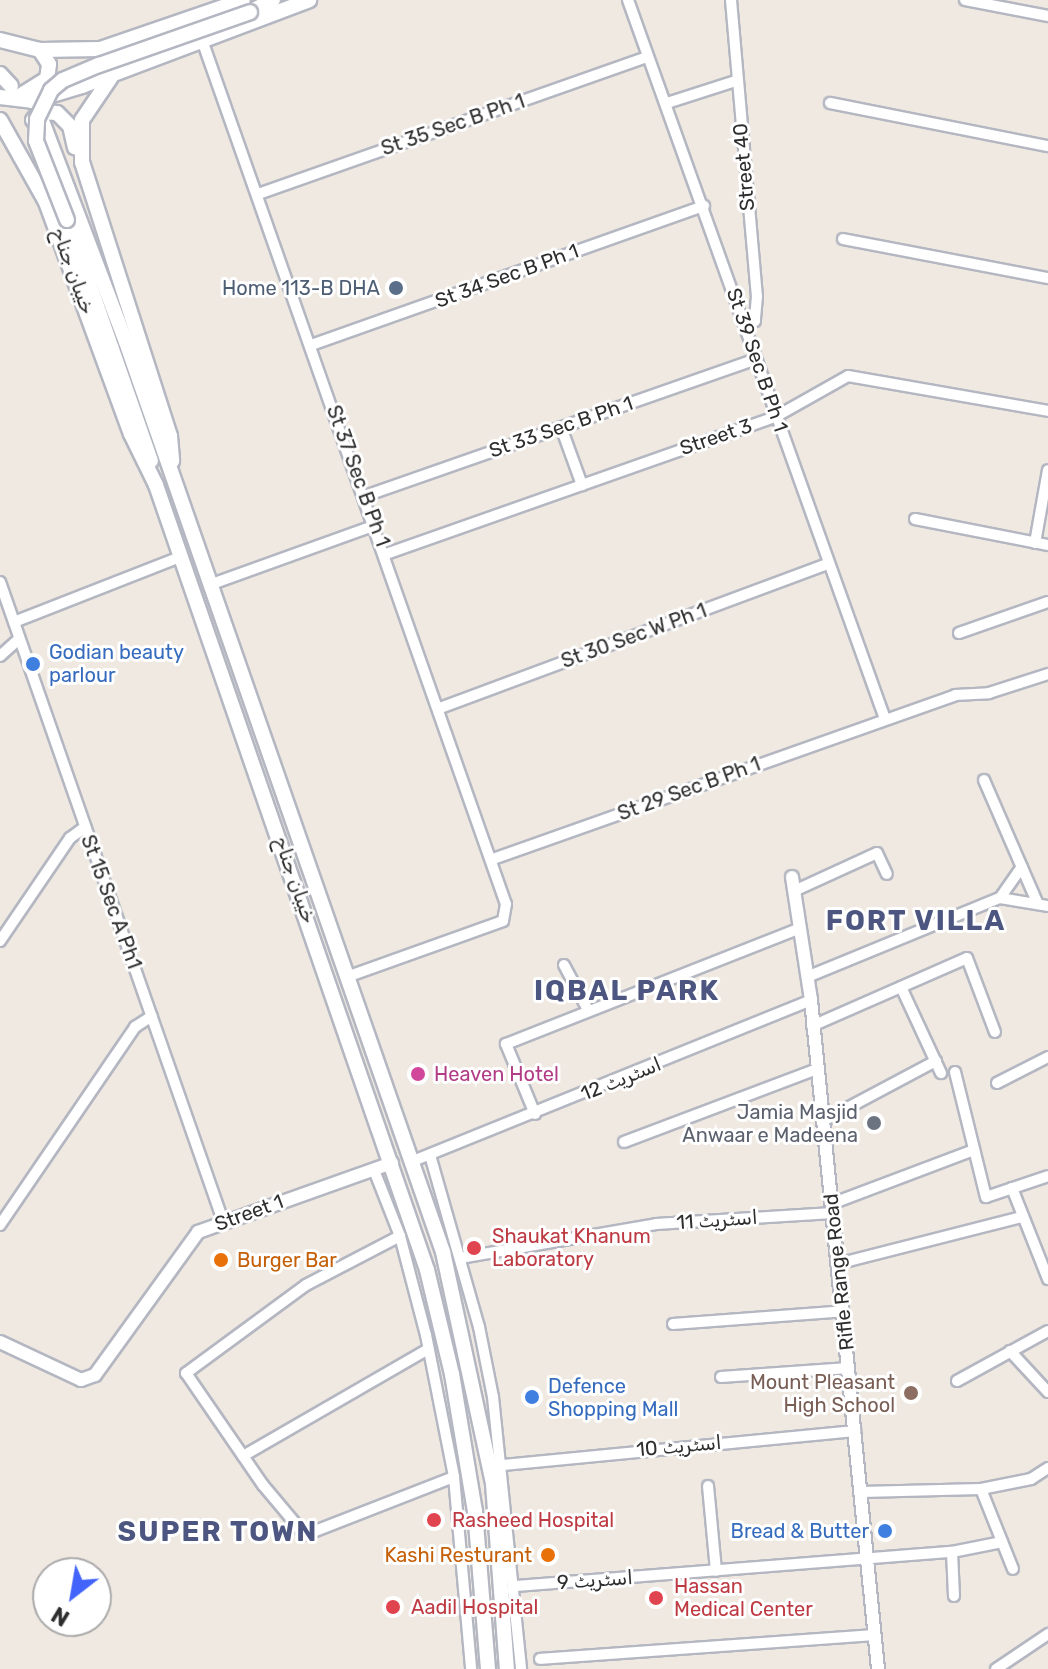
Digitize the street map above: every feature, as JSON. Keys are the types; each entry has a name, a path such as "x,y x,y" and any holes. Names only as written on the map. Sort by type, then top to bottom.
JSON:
{"main road":[{"path":"0,40 40,50 100,49 273,0"},
{"path":"7,100 111,77 309,0"},
{"path":"156,485 117,352 36,141 37,119 51,90 87,70 246,6"},
{"path":"7,100 47,79 49,64 40,50"},
{"path":"0,74 11,86"},
{"path":"82,162 82,120 111,77"},
{"path":"46,202 31,143 37,114 61,116 82,162 170,436 173,481"},
{"name":"خیبان جناح","path":"0,120 46,202 131,434 156,485 427,1270 452,1374 475,1511 488,1669"},
{"name":"خیبان جناح","path":"42,121 349,976 446,1265 493,1484 507,1669"}],"street":[{"name":"St 39 Sec B Ph 1","path":"628,0 885,719"},
{"name":"Street 40","path":"731,0 757,296 755,321 744,326"},
{"path":"965,0 1048,16"},
{"name":"St 37 Sec B Ph 1","path":"202,40 376,525 493,859 508,913 503,921 349,976"},
{"name":"St 35 Sec B Ph 1","path":"258,194 648,57"},
{"path":"667,103 736,81"},
{"path":"830,103 1048,146"},
{"name":"St 34 Sec B Ph 1","path":"311,345 704,206"},
{"path":"843,239 1048,278"},
{"name":"St 33 Sec B Ph 1","path":"365,496 756,359"},
{"name":"Street 3","path":"386,554 777,416 830,381 855,375 1048,411"},
{"path":"561,427 582,485"},
{"path":"1035,543 1048,470"},
{"path":"915,519 1048,545"},
{"path":"209,585 376,525"},
{"path":"14,622 182,556"},
{"name":"St 30 Sec W Ph 1","path":"440,708 828,564"},
{"name":"St 15 Sec A Ph1","path":"0,582 223,1221"},
{"path":"959,633 1048,602"},
{"path":"0,656 19,639"},
{"name":"St 29 Sec B Ph 1","path":"493,859 955,695 989,693 1048,674"},
{"path":"984,780 1022,867 1043,905"},
{"path":"0,941 70,838 85,827"},
{"path":"794,891 877,853 887,874"},
{"path":"1000,898 1022,867"},
{"name":"Rifle Range Road","path":"792,877 811,1000 878,1669"},
{"path":"807,977 1000,898 1043,905"},
{"path":"535,1114 506,1044 800,928"},
{"path":"812,1026 967,958 995,1032"},
{"path":"564,965 588,1010"},
{"path":"901,987 941,1073"},
{"name":"اسٹریٹ 12","path":"413,1161 811,1000"},
{"path":"0,1225 135,1027 152,1016"},
{"path":"997,1083 1048,1057"},
{"path":"823,1121 936,1061"},
{"path":"624,1142 817,1069"},
{"path":"955,1072 986,1197 1048,1176"},
{"name":"اسٹریٹ 11","path":"460,1258 656,1224 832,1208 974,1150"},
{"path":"430,1155 479,1327 503,1465 521,1669"},
{"name":"Street 1","path":"0,1342 81,1380 104,1366 191,1237 223,1221 392,1163"},
{"path":"374,1170 400,1236 428,1349 454,1477 471,1669"},
{"path":"1012,1188 1048,1279"},
{"path":"837,1264 1022,1217"},
{"path":"400,1236 306,1285 186,1373 243,1456 305,1535 454,1477"},
{"path":"673,1324 844,1311"},
{"path":"957,1381 1048,1331"},
{"path":"243,1456 428,1349"},
{"path":"1010,1351 1048,1392"},
{"path":"721,1377 849,1368"},
{"name":"اسٹریٹ 10","path":"503,1465 855,1431"},
{"path":"861,1492 981,1489 1031,1479 1048,1468"},
{"path":"708,1486 716,1571"},
{"path":"981,1489 1013,1569"},
{"name":"اسٹریٹ 9","path":"516,1586 952,1552 1002,1542"},
{"path":"952,1552 954,1596"},
{"path":"996,1669 1048,1634"},
{"path":"540,1659 873,1635"}],"place":[{"name":"Home 113-B DHA","path":"396,288"},
{"name":"Godian beauty parlour","path":"33,664"},
{"name":"Heaven Hotel","path":"418,1074"},
{"name":"Jamia Masjid Anwaar e Madeena","path":"874,1123"},
{"name":"Shaukat Khanum Laboratory","path":"474,1248"},
{"name":"Burger Bar","path":"221,1260"},
{"name":"Mount Pleasant High School","path":"911,1393"},
{"name":"Defence Shopping Mall","path":"532,1397"},
{"name":"Rasheed Hospital","path":"434,1520"},
{"name":"Bread & Butter","path":"885,1531"},
{"name":"Kashi Resturant","path":"548,1555"},
{"name":"Hassan Medical Center","path":"656,1598"},
{"name":"Aadil Hospital","path":"393,1607"}],"district":[{"name":"FORT VILLA","path":"916,921"},
{"name":"IQBAL PARK","path":"627,991"},
{"name":"SUPER TOWN","path":"218,1532"}]}
